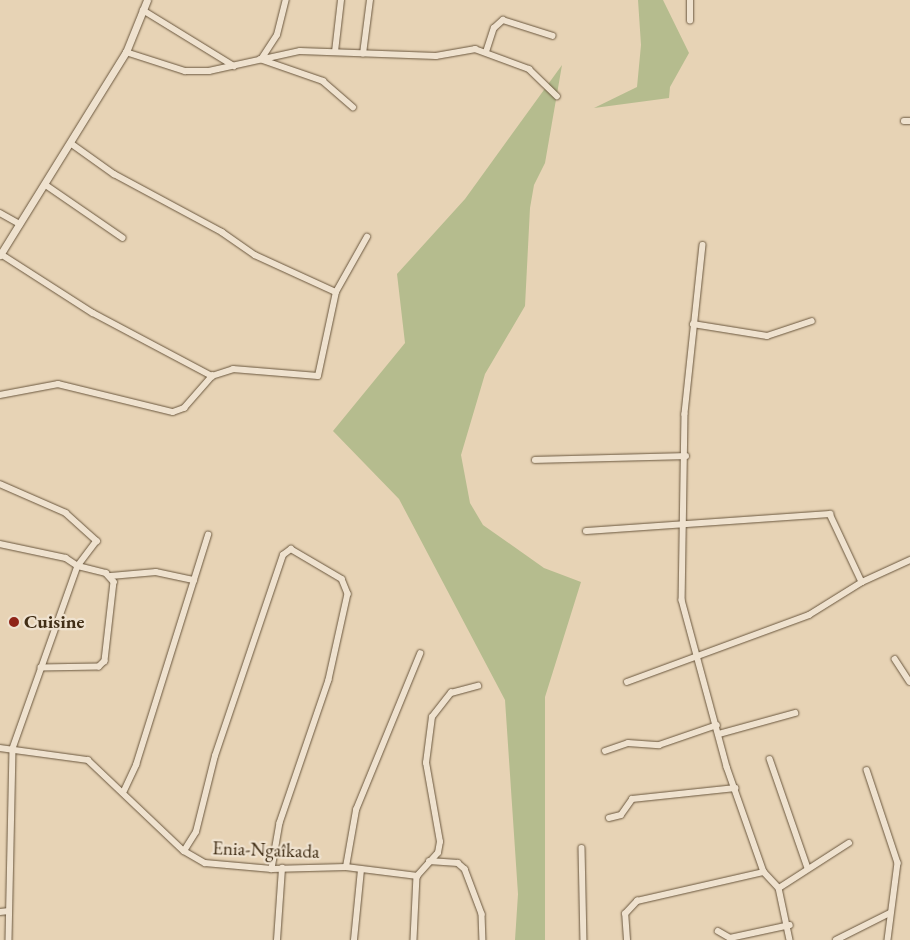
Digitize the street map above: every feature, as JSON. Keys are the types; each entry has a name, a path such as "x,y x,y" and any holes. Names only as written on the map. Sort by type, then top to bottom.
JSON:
{"street":[{"path":"147,0 126,52 72,144 1,255 93,313 212,376"},
{"path":"260,58 276,35 286,0"},
{"path":"335,52 341,0"},
{"path":"363,54 370,0"},
{"path":"690,0 690,21"},
{"path":"143,10 234,66"},
{"path":"486,52 494,28 502,20 552,36"},
{"path":"126,52 185,71 234,66 260,58 300,51 363,54 486,52 529,69 558,96"},
{"path":"260,58 323,81 353,107"},
{"path":"72,144 114,174 222,232 255,255 336,292"},
{"path":"46,185 122,238"},
{"path":"0,213 20,224"},
{"path":"0,395 27,386 58,384 173,412 184,408 212,376 233,369 318,376 336,292 367,237"},
{"path":"703,245 693,324 686,456 682,600 700,658 735,788 764,872 780,888 790,925 790,940"},
{"path":"693,324 767,336 812,321"},
{"path":"535,460 686,456"},
{"path":"0,484 59,508 94,537 97,544 78,566 13,749 9,940"},
{"path":"586,531 830,514 862,582"},
{"path":"124,791 208,535"},
{"path":"0,544 66,558 78,566 111,576 156,572 194,580"},
{"path":"184,851 196,832 215,756 283,555 291,549 342,579 348,594 329,680 280,823 272,869"},
{"path":"627,682 700,658 809,615 862,582 910,560"},
{"path":"41,668 99,667 106,661 115,587 111,576"},
{"path":"346,867 356,810 420,654"},
{"path":"895,659 910,682"},
{"path":"414,940 417,876 438,853 440,842 428,785 428,733 440,702 451,693 478,686"},
{"path":"719,734 795,713"},
{"path":"605,751 628,743 659,745 717,725"},
{"name":"Enia-Ngaîkada","path":"0,748 88,760 124,791 184,851 204,863 272,869 346,867 417,876"},
{"path":"770,759 808,868"},
{"path":"867,770 898,863 888,940"},
{"path":"609,818 621,815 632,799 735,788"},
{"path":"780,888 849,843"},
{"path":"582,848 584,940"},
{"path":"429,862 458,863 465,869 482,914 483,940"},
{"path":"277,940 277,889 282,868"},
{"path":"354,940 361,870"},
{"path":"627,940 625,914 637,901 764,872"},
{"path":"0,912 10,911"},
{"path":"836,940 890,913"},
{"path":"718,931 730,938 790,925"}],"green space":[{"path":"638,0 663,0 689,53 670,87 669,98 594,108 637,87 641,45"},
{"path":"562,65 545,163 534,185 530,208 525,306 485,374 461,455 470,503 483,525 544,568 581,582 545,697 545,940 515,940 518,894 505,700 399,499 333,431 405,343 397,274 465,199"}],"place":[{"name":"Cuisine","path":"14,622"}]}
